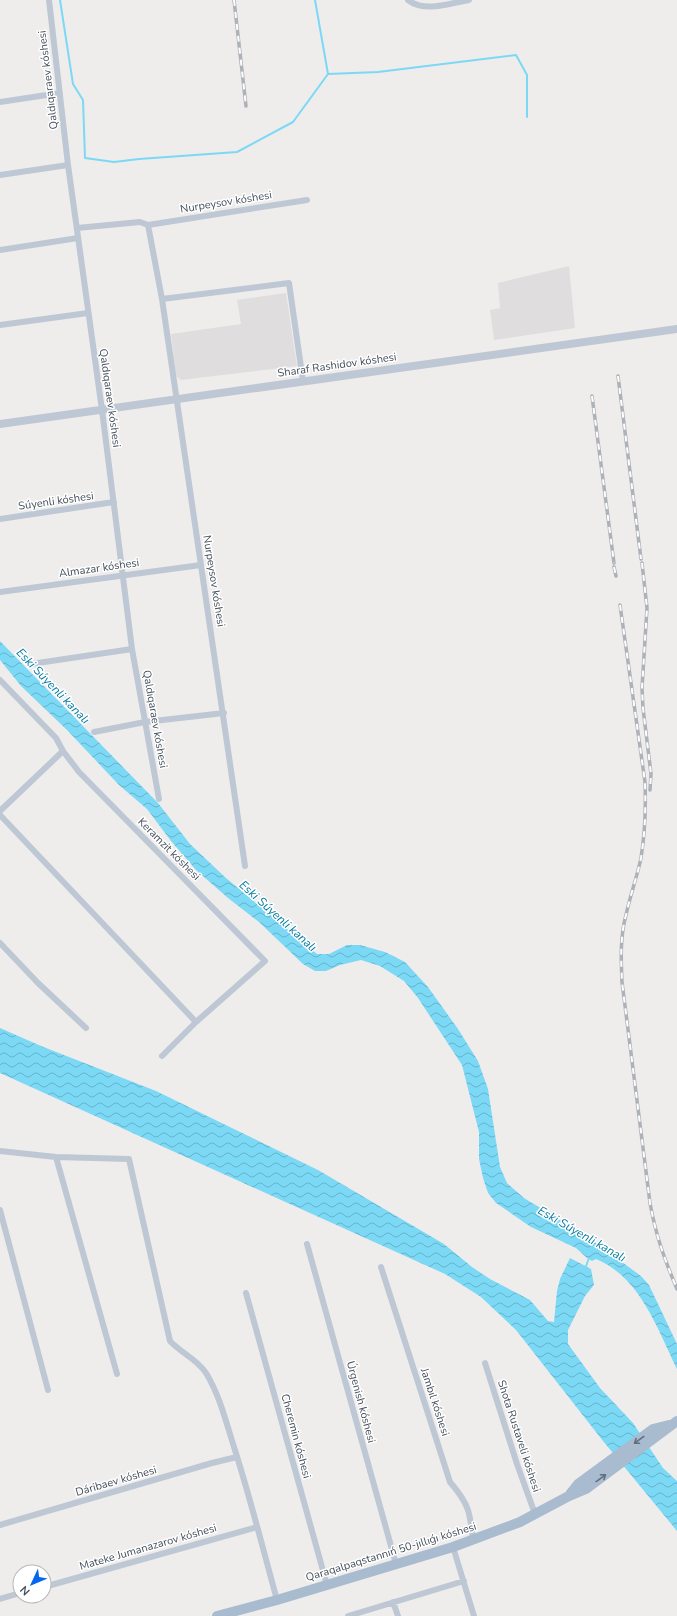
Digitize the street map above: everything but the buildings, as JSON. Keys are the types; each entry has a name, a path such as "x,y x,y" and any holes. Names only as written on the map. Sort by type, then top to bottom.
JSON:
{"main road":[{"name":"Qaraqalpaqstannıń 50-jıllıǵı kóshesi","path":"217,1616 277,1600 453,1547 505,1529 567,1497 586,1489 658,1437 675,1422"}],"street":[{"name":"Qaldıqaraev kóshesi","path":"48,0 68,165 124,575 132,649 159,799"},
{"path":"408,0 414,4 428,7 470,0"},
{"path":"0,102 60,94"},
{"path":"0,175 68,165"},
{"name":"Nurpeysov kóshesi","path":"77,228 140,222 148,225 307,200"},
{"name":"Nurpeysov kóshesi","path":"148,225 162,299 224,713 245,866"},
{"path":"0,250 78,238"},
{"path":"162,299 289,283 303,381"},
{"path":"0,325 88,313"},
{"name":"Sharaf Rashidov kóshesi","path":"0,424 677,329"},
{"name":"Súyenli kóshesi","path":"0,519 114,502"},
{"name":"Almazar kóshesi","path":"0,592 201,565"},
{"path":"31,664 132,649"},
{"name":"Keramzit kóshesi","path":"0,680 56,738 63,751 79,772 265,961 196,1022 162,1056"},
{"path":"94,732 145,722 224,713"},
{"path":"0,811 63,751"},
{"path":"0,815 196,1022"},
{"path":"0,943 38,983 86,1028"},
{"path":"0,1151 56,1157 129,1159 170,1341 176,1348 194,1360 205,1372 218,1394 277,1600"},
{"path":"56,1157 117,1374"},
{"path":"0,1210 48,1390"},
{"name":"Úrgenish kóshesi","path":"307,1244 396,1564"},
{"name":"Jambıl kóshesi","path":"382,1267 450,1482 462,1496 470,1514 473,1540"},
{"name":"Cheremin kóshesi","path":"246,1293 327,1585"},
{"name":"Shota Rustaveli kóshesi","path":"484,1364 535,1514"},
{"name":"Dáribaev kóshesi","path":"0,1525 237,1457"},
{"name":"Mateke Jumanazarov kóshesi","path":"52,1585 257,1527"},
{"path":"453,1547 474,1616"},
{"path":"348,1616 464,1581"},
{"path":"0,1599 12,1595"},
{"path":"393,1602 398,1616"}],"shaded area":[{"path":"569,266 575,328 494,340 490,310 500,308 498,283"},
{"path":"286,293 297,366 181,380 176,376 171,334 241,324 237,300"}],"water":[{"name":"Eski Súyenli kanalı","path":"0,641 158,803 190,844 226,878 317,954 329,954 347,945 360,945 385,952 405,962 428,987 458,1029 478,1061 488,1089 500,1167 507,1183 524,1198 589,1238 641,1276 649,1285 677,1344 677,1369 646,1305 624,1278 611,1267 596,1259 592,1261 576,1248 531,1227 496,1203 488,1193 479,1159 479,1132 462,1065 418,998 404,981 380,966 361,960 340,965 326,971 315,971 303,964 259,922 228,898 196,870 171,841 147,809 119,785 67,730 21,686 0,660"},
{"path":"0,1028 41,1046 156,1091 318,1170 444,1244 472,1267 490,1279 530,1300 548,1321 554,1322 557,1291 560,1279 570,1258 591,1269 594,1285 585,1296 568,1330 568,1344 600,1388 633,1423 663,1468 677,1481 677,1531 603,1441 516,1330 481,1297 445,1274 0,1073"}],"waterway":[{"path":"60,0 73,84 83,100 85,158 114,162 237,152 293,122 328,74 378,72 516,55 527,75 527,117"},
{"path":"315,0 328,74"},
{"path":"585,1269 589,1258"}],"railway":[{"path":"234,0 246,106"},
{"path":"618,376 641,559"},
{"path":"592,396 614,563"},
{"path":"642,563 647,608 642,688 651,774 650,790"},
{"path":"614,567 616,576"},
{"path":"620,605 645,782 644,830 641,858 624,923 622,940 622,982 650,1203 661,1247 677,1289"}]}
